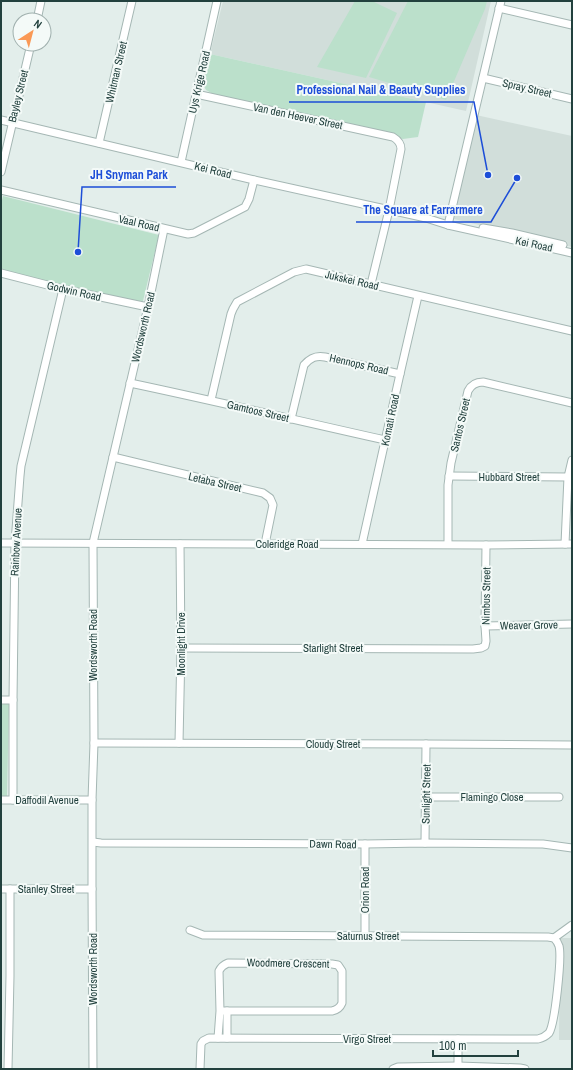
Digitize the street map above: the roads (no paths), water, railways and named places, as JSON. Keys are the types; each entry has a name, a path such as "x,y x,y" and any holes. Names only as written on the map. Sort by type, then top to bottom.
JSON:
{"street":[{"path":"39,12 42,1"},
{"name":"Whitman Street","path":"99,143 132,1"},
{"name":"Uys Krige Road","path":"181,162 217,1"},
{"path":"448,223 500,4 572,24"},
{"name":"Bayley Street","path":"1,172 29,52"},
{"name":"Spray Street","path":"483,78 572,99"},
{"name":"Van den Heever Street","path":"196,94 393,137 401,145 401,149 389,210"},
{"name":"Kei Road","path":"1,120 572,253"},
{"name":"Vaal Road","path":"1,190 188,234 194,233 245,207 249,199 254,180"},
{"path":"371,284 389,210"},
{"name":"Kei Road","path":"448,223 512,233 572,248"},
{"name":"Wordsworth Road","path":"93,1069 93,543 148,307 164,229"},
{"name":"Jukskei Road","path":"211,400 231,314 238,302 294,272 306,269 572,331"},
{"name":"Godwin Road","path":"1,273 63,289 148,307"},
{"name":"Rainbow Avenue","path":"13,800 15,543 21,466 63,289"},
{"name":"Komati Road","path":"362,544 418,296"},
{"name":"Hennops Road","path":"291,419 304,365 312,358 317,356 325,357 400,374"},
{"name":"Santos Street","path":"448,544 447,496 449,476 470,387 479,382 483,382 572,403"},
{"name":"Gamtoos Street","path":"130,383 385,440"},
{"name":"Letaba Street","path":"112,457 263,493 270,498 273,505 265,544"},
{"path":"569,544 568,477 572,460"},
{"name":"Hubbard Street","path":"449,476 568,477"},
{"name":"Coleridge Road","path":"1,543 569,544"},
{"name":"Moonlight Drive","path":"179,743 181,648 180,544"},
{"name":"Nimbus Street","path":"485,646 486,545"},
{"name":"Weaver Grove","path":"485,626 572,624"},
{"name":"Starlight Street","path":"181,648 474,649 485,646"},
{"path":"1,700 13,700"},
{"name":"Cloudy Street","path":"94,743 572,745"},
{"name":"Sunlight Street","path":"425,843 426,744"},
{"name":"Flamingo Close","path":"425,797 559,798"},
{"name":"Daffodil Avenue","path":"1,800 92,800"},
{"name":"Dawn Road","path":"93,842 543,844 572,848"},
{"name":"Orion Road","path":"365,844 365,936"},
{"name":"Stanley Street","path":"1,889 92,889"},
{"path":"8,1069 10,890"},
{"path":"551,937 572,925"},
{"name":"Saturnus Street","path":"190,930 202,935 551,937"},
{"name":"Virgo Street","path":"200,1069 200,1047 205,1040 209,1038 542,1038 548,1034 552,1026 559,982 559,947 551,937"},
{"name":"Woodmere Crescent","path":"223,1011 336,1010 342,1003 342,971 338,965 332,964 228,963 221,967 219,972 223,1011 227,1038"},
{"path":"1,986 10,986"},
{"name":"Woodmere Crescent","path":"218,1038 223,1011"},
{"path":"458,1039 458,1066"},
{"path":"393,1069 398,1067 458,1066 525,1069"}],"place":[{"name":"Professional Nail & Beauty Supplies","path":"488,175"},
{"name":"The Square at Farrarmere","path":"517,178"},
{"name":"JH Snyman Park","path":"78,252"}]}
